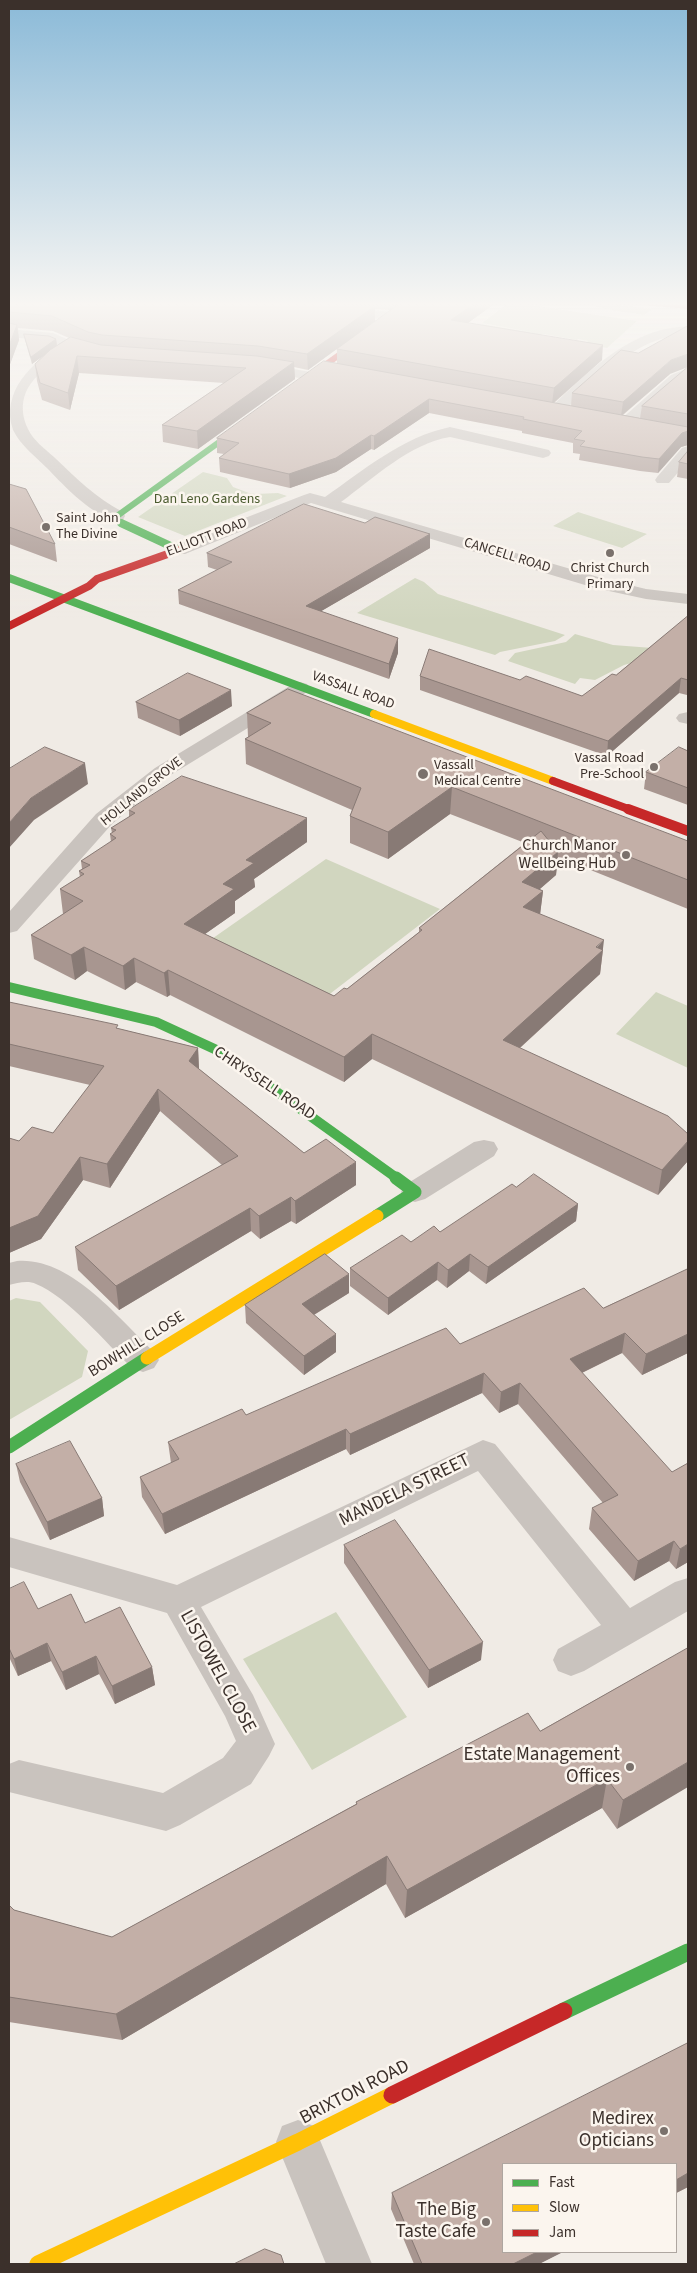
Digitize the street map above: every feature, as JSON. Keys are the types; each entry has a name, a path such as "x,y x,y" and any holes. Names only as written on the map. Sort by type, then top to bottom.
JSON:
{"main road":[{"path":"179,550 122,524 117,520 117,516 180,472 255,415"},
{"name":"ELLIOTT ROAD","path":"9,626 97,579 179,550"},
{"name":"VASSALL ROAD","path":"9,578 688,831"},
{"name":"CHRYSSELL ROAD","path":"9,987 156,1022 221,1052 415,1192"},
{"name":"BOWHILL CLOSE","path":"9,1447 143,1360 415,1192"},
{"name":"BRIXTON ROAD","path":"38,2264 298,2142 476,2052 688,1952"}],"street":[{"path":"14,408 15,417 21,431 58,470 87,499 117,516"},
{"path":"553,408 551,410 572,414"},
{"path":"624,424 642,408"},
{"path":"608,421 642,427"},
{"path":"328,503 420,440 441,433 450,432 543,452"},
{"path":"663,480 688,451"},
{"name":"ELLIOTT ROAD","path":"179,550 310,498 328,503"},
{"name":"CANCELL ROAD","path":"328,503 601,584 646,594 688,599"},
{"name":"HOLLAND GROVE","path":"9,926 104,819 162,772 300,688"},
{"path":"415,1192 484,1149"},
{"path":"9,1274 14,1272 44,1275 70,1292 143,1360"},
{"name":"MANDELA STREET","path":"178,1600 483,1453 625,1628"},
{"name":"LISTOWEL CLOSE","path":"9,1552 178,1600 240,1707 256,1744 237,1771 166,1812 19,1778"},
{"path":"571,1660 688,1593"},
{"path":"298,2142 349,2264"}],"green space":[{"name":"Dan Leno Gardens","path":"203,472 227,478 233,487 249,493 278,493 287,496 185,536 138,517"},
{"path":"578,512 647,534 622,548 553,526"},
{"path":"415,578 424,582 438,594 565,635 555,641 500,652 495,655 357,613"},
{"path":"575,634 613,645 679,650 624,665 595,680 580,678 575,684 508,661 515,653 566,642"},
{"path":"326,859 440,909 322,1000 206,943"},
{"path":"656,992 688,1006 688,1068 616,1034"},
{"path":"16,1298 40,1302 88,1351 82,1377 9,1420 9,1301"},
{"path":"336,1612 407,1717 312,1770 243,1659"}],"building":[{"path":"187,408 229,408 197,431 162,425"},
{"path":"259,408 416,408 374,436 371,435 336,458 289,474 219,458 239,443 217,438"},
{"path":"477,408 584,408 688,427 688,431 682,433 659,459 580,446 585,441 574,439 582,431 523,419 524,417"},
{"path":"654,408 688,408 688,414"},
{"path":"688,451 688,464 679,462"},
{"path":"9,484 26,489 55,544 9,527"},
{"path":"304,504 365,523 375,517 430,534 306,606 398,638 389,664 178,590 232,562 207,553"},
{"path":"688,616 688,680 681,678 608,741 420,676 429,649 520,680 526,676 582,696 612,674 616,675"},
{"path":"188,673 231,690 179,720 136,702"},
{"path":"288,689 688,841 688,880 452,787 388,832 350,816 361,788 245,739 271,723 247,713"},
{"path":"45,747 85,763 31,798 9,823 9,769"},
{"path":"679,747 688,751 688,788 646,772"},
{"path":"182,776 307,818 246,860 254,863 223,884 234,889 184,924 334,996 344,988 347,989 422,930 419,928 541,831 558,852 522,882 543,891 523,907 604,940 596,947 603,950 503,1040 668,1116 688,1134 688,1141 662,1170 372,1034 344,1057 168,970 164,973 134,958 123,966 84,947 71,955 31,935 83,901 60,889 84,874 79,871 90,865 81,861 116,838 110,834 116,830 111,828 135,813 129,810"},
{"path":"9,1002 118,1025 116,1028 198,1048 189,1061 304,1153 326,1139 356,1162 295,1201 291,1197 259,1216 250,1208 116,1286 75,1247 238,1156 158,1089 107,1164 80,1157 38,1216 9,1228 9,1138 19,1141 32,1127 53,1133 104,1066 9,1044"},
{"path":"534,1174 578,1204 488,1267 470,1254 448,1270 438,1262 388,1298 350,1268 402,1235 411,1242 434,1226 440,1232 512,1184 516,1187"},
{"path":"325,1254 349,1274 302,1304 336,1334 304,1356 245,1305"},
{"path":"688,1269 688,1334 646,1354 625,1333 570,1359 672,1472 688,1463 688,1544 680,1549 674,1541 638,1561 592,1508 618,1495 520,1383 501,1392 484,1373 350,1434 346,1429 162,1514 140,1477 179,1459 168,1442 242,1409 246,1415 446,1328 460,1344 584,1288 603,1308"},
{"path":"70,1441 102,1498 47,1522 16,1464"},
{"path":"395,1520 483,1642 429,1670 344,1545"},
{"path":"24,1582 38,1609 71,1594 85,1623 120,1607 152,1667 112,1686 96,1656 62,1672 47,1643 14,1659 9,1648 9,1589"},
{"path":"688,1648 688,1762 623,1800 607,1779 407,1890 387,1856 116,2014 9,1997 9,1905 14,1910 112,1937 357,1804 356,1802 528,1713 540,1731"},
{"path":"688,2043 688,2173 677,2179 677,2163 502,2163 502,2253 535,2253 513,2264 422,2264 392,2193"},
{"path":"265,2249 281,2255 284,2264 234,2264"}],"traffic: fast":[{"path":"179,550 122,524 117,520 117,516 247,422"},
{"path":"9,578 374,714"},
{"path":"9,987 156,1022 221,1052 415,1192 377,1216"},
{"path":"9,1447 147,1358"},
{"path":"564,2011 688,1952"}],"traffic: slow":[{"path":"374,714 553,781"},
{"path":"147,1358 377,1216"},
{"path":"38,2264 298,2142 392,2095"}],"traffic: jam":[{"path":"9,626 89,586 97,579 179,550"},
{"path":"553,781 688,831"},
{"path":"392,2095 564,2011"}],"place":[{"name":"Saint John The Divine","path":"46,527"},
{"name":"Christ Church Primary","path":"610,553"},
{"name":"Vassal Road Pre-School","path":"654,767"},
{"name":"Vassall Medical Centre","path":"423,774"},
{"name":"Church Manor Wellbeing Hub","path":"626,855"},
{"name":"Estate Management Offices","path":"630,1767"},
{"name":"Medirex Opticians","path":"664,2131"},
{"name":"The Big Taste Cafe","path":"486,2222"}]}
